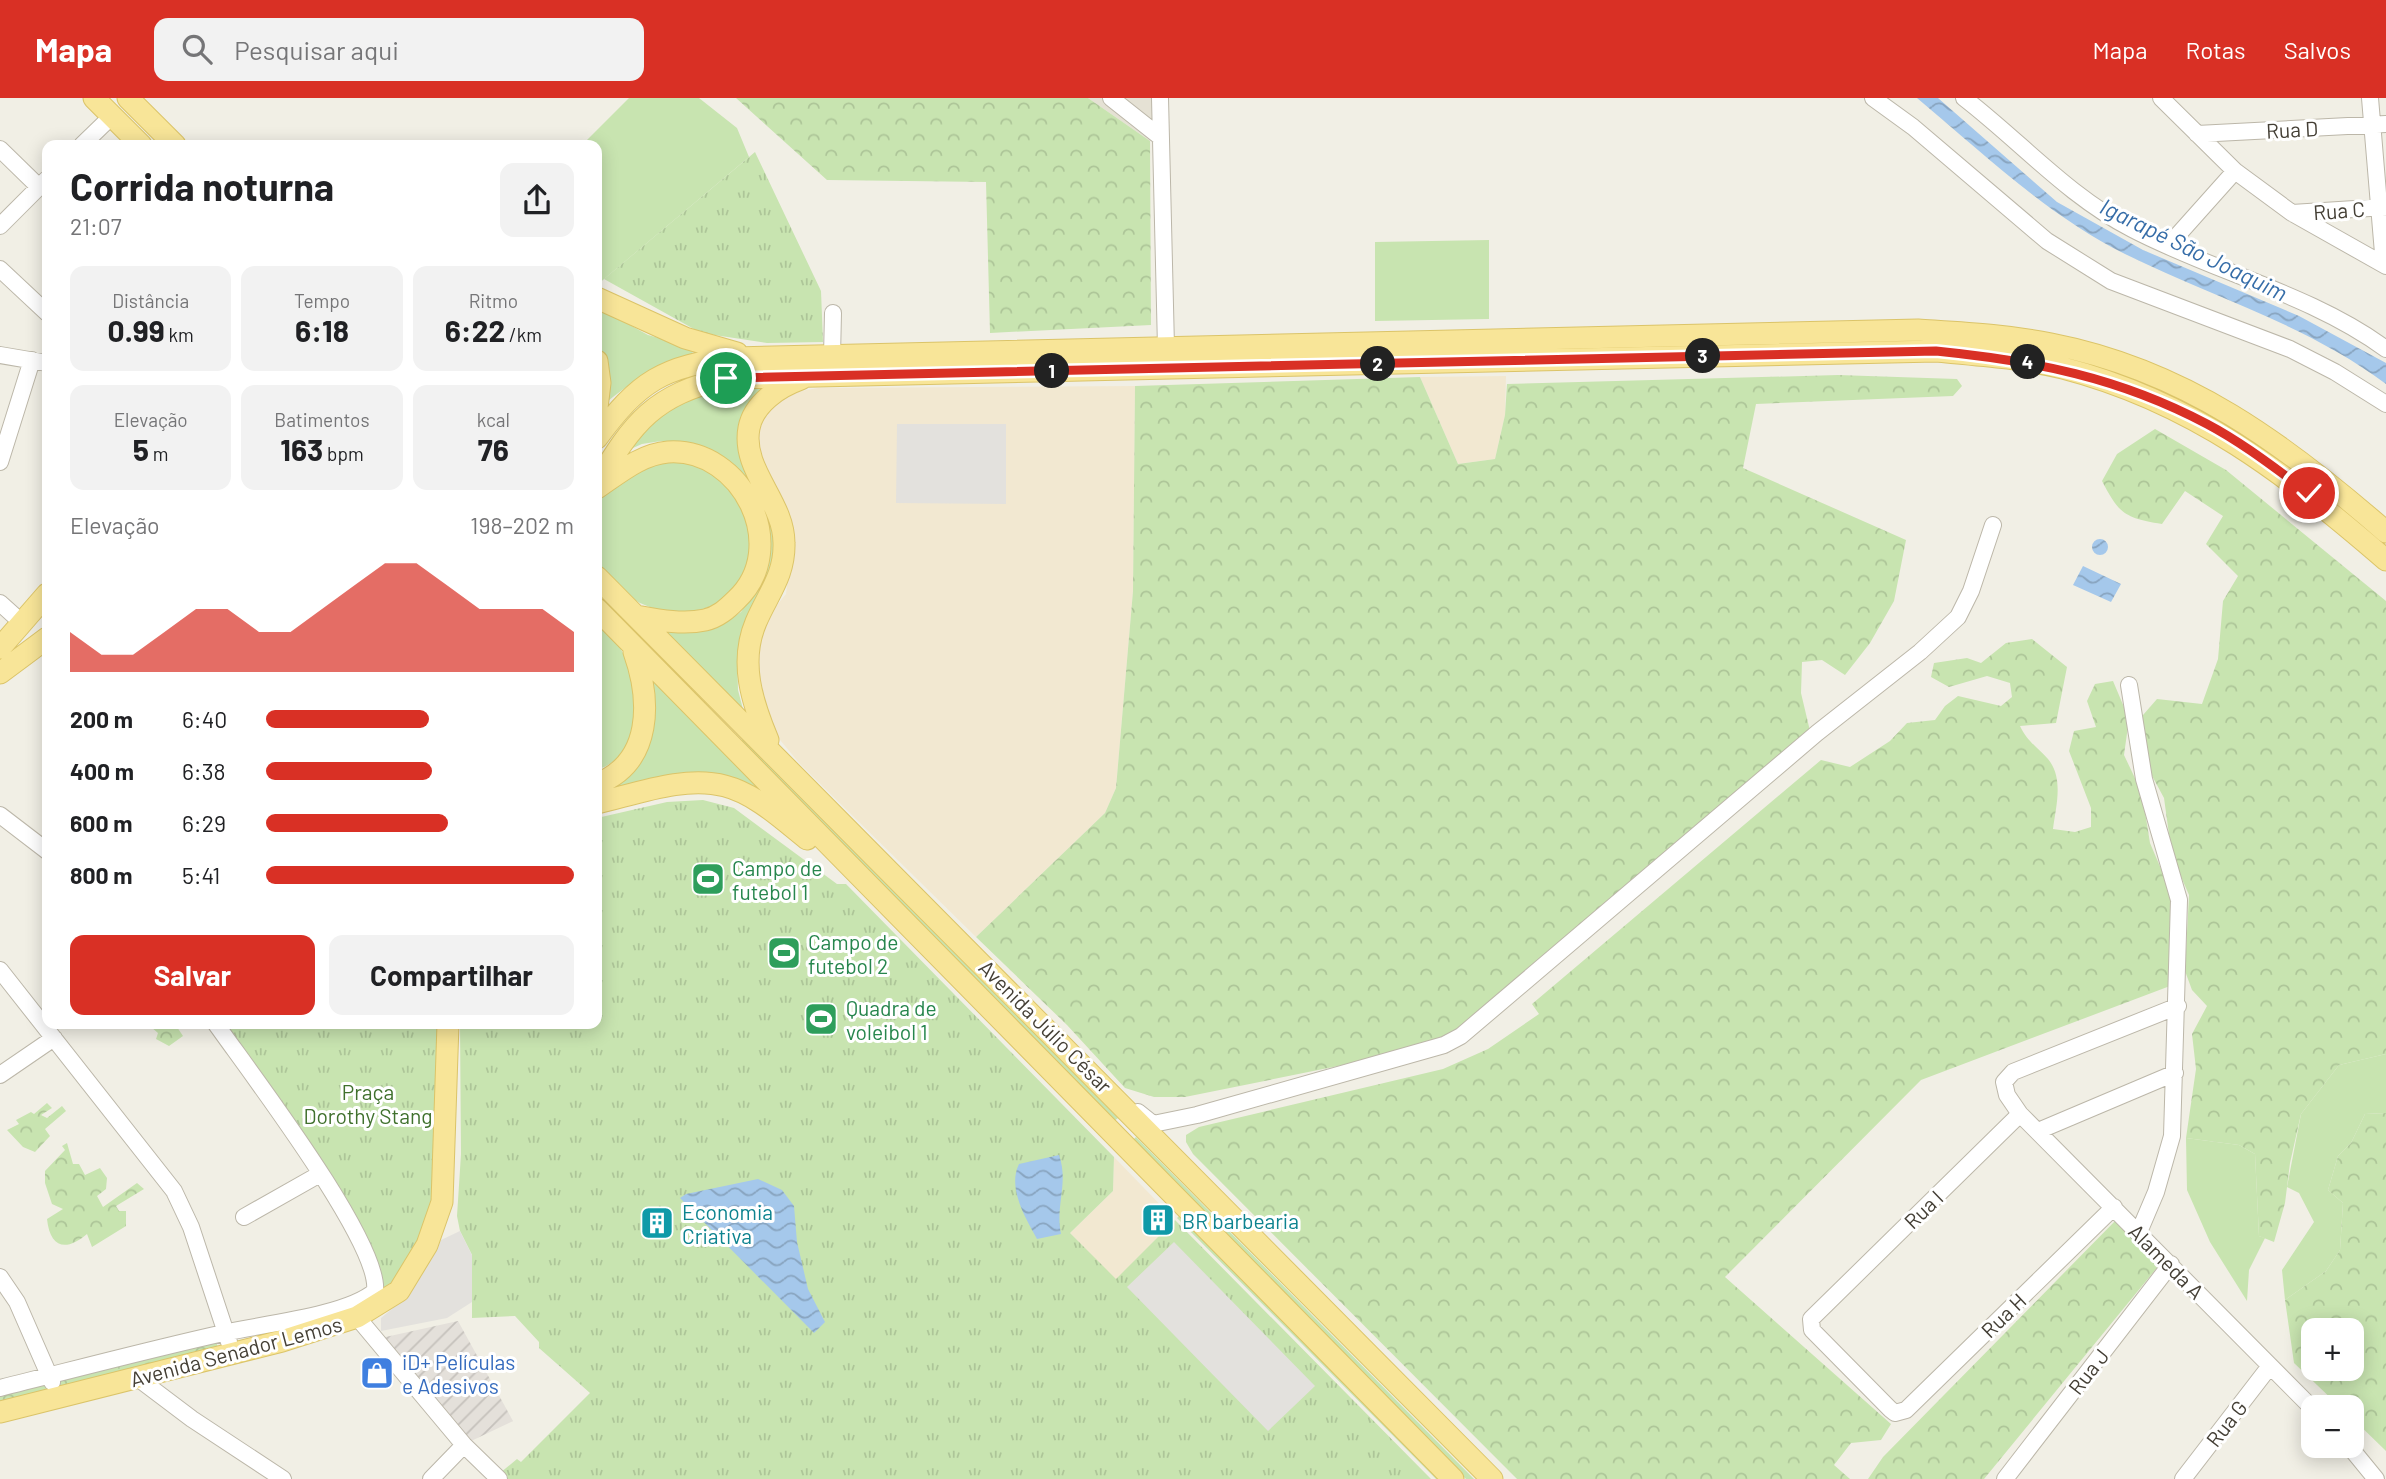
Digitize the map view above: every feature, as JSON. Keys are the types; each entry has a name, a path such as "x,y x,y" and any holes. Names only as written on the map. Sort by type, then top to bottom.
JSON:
{"main road":[{"path":"94,98 136,140"},
{"path":"128,98 170,140"},
{"path":"602,300 685,338 753,357"},
{"path":"602,431 642,387 664,373 705,361 753,357 1906,330 1989,335 2051,344 2107,358 2168,381 2219,405 2266,435 2330,483 2386,532"},
{"path":"602,474 629,433 650,411 673,395 726,378 1936,351 2010,358 2097,378 2150,396 2209,425 2309,493 2386,560"},
{"path":"773,751 757,713 747,673 749,645 756,622 782,568 784,534 768,490 753,463 749,428 753,415 768,398 787,384 809,376"},
{"path":"602,485 653,455 684,453 702,456 725,470 745,491 754,508 760,530 758,562 750,586 730,606 705,620 671,622 636,616"},
{"name":"Avenida Júlio César","path":"602,582 773,751 1492,1479"},
{"path":"0,648 20,621 42,599"},
{"name":"Avenida Júlio César","path":"602,614 1453,1479"},
{"path":"0,673 42,642"},
{"path":"602,781 615,774 630,758 643,728 645,682 631,644"},
{"path":"602,802 681,784 726,786 766,807 872,889"},
{"name":"Avenida Senador Lemos","path":"0,1412 234,1356 357,1317 404,1285 427,1245 442,1202 448,1029"}],"street":[{"path":"1160,98 1166,347"},
{"path":"1873,98 1913,127 2047,241 2111,281 2290,349 2335,372 2386,404"},
{"path":"1965,98 2075,194 2130,229 2353,325 2386,349"},
{"path":"2161,98 2235,171 2292,213 2385,266"},
{"path":"2370,98 2379,124 2385,266"},
{"path":"1117,100 1159,136"},
{"path":"87,140 112,116"},
{"name":"Rua D","path":"2197,134 2379,124"},
{"path":"0,149 42,182"},
{"path":"2168,246 2235,171"},
{"path":"0,226 42,184"},
{"name":"Rua C","path":"2292,213 2381,207"},
{"path":"0,269 42,308"},
{"path":"832,356 833,313"},
{"path":"0,355 40,362 0,462"},
{"path":"1132,1113 1140,1111 1153,1124 1197,1115 1444,1045 1461,1036 1817,733 1920,652 1958,617 1971,591 1993,525"},
{"path":"0,603 20,621"},
{"path":"2129,685 2144,779 2179,900 2178,1006 2172,1136 2156,1192 2138,1232"},
{"path":"0,814 42,847"},
{"path":"0,970 42,1023"},
{"path":"2020,1114 2005,1088 2004,1082 2012,1072 2178,1006"},
{"path":"47,1029 174,1191 191,1227 234,1356"},
{"path":"219,1029 320,1174 244,1217"},
{"path":"0,1075 54,1038"},
{"path":"2038,1130 2175,1073"},
{"name":"Alameda A","path":"2020,1114 2301,1397"},
{"name":"Rua I","path":"1890,1409 1812,1331 1811,1319 2020,1114"},
{"name":"Avenida Senador Lemos","path":"0,1388 226,1332 323,1312 359,1301 375,1291 373,1274 350,1216 320,1174"},
{"name":"Rua H","path":"1890,1409 1895,1413 1906,1410 2114,1206"},
{"name":"Rua J","path":"2005,1479 2171,1264"},
{"path":"0,1277 17,1302 50,1375 57,1398"},
{"path":"357,1317 464,1445 499,1479"},
{"name":"Rua G","path":"2183,1479 2270,1366"},
{"path":"139,1378 192,1419 283,1479"},
{"path":"431,1479 464,1445"},
{"path":"2359,1458 2375,1478"}],"shaded area":[{"path":"1088,98 1165,98 1164,138 1150,141"},
{"path":"1506,376 1505,415 1495,459 1458,464 1420,377"},
{"path":"1135,386 1133,591 1116,788 1105,813 976,937 800,764 770,728 758,689 757,654 763,622 786,594 792,540 754,451 758,421 784,394 818,388"},
{"path":"897,424 1006,424 1006,504 896,503"},
{"path":"1114,1157 1175,1220 1116,1280 1070,1233 1113,1191"},
{"path":"460,1231 472,1255 472,1302 447,1318 381,1331 381,1318 410,1294 441,1240"},
{"path":"1174,1242 1315,1386 1268,1431 1127,1287"},
{"path":"458,1321 513,1421 469,1442 381,1338"}],"green space":[{"path":"629,98 699,98 737,128 749,157 602,281 602,140 587,140"},
{"path":"736,98 1088,98 1150,141 1151,325 990,333 986,182 827,180"},
{"path":"755,152 821,291 823,342 767,343 701,333 604,279"},
{"path":"1489,240 1489,319 1375,321 1375,242"},
{"path":"602,310 648,335 692,347 693,356 644,375 602,406"},
{"path":"1838,375 1957,379 1962,386 1953,396 1756,404 1743,468 1906,540 1894,601 1870,643 1845,675 1822,660 1802,662 1801,693 1810,731 1470,1025 1422,1049 1185,1097 1154,1097 1125,1088 1067,1025 976,937 1105,813 1116,788 1133,591 1135,386 1420,377 1458,464 1495,459 1505,415 1507,384"},
{"path":"772,385 739,432 740,456 761,496 774,532 774,562 747,619 737,655 738,690 745,717 656,627 721,625 741,612 761,582 768,550 725,460 702,447 661,441 642,444 619,454 659,414 702,392"},
{"path":"2155,429 2226,470 2386,601 2386,1054 2339,1065 2301,1114 2290,1163 2285,1203 2274,1242 2259,1236 2255,1154 2239,1145 2186,1138 2196,1069 2192,1034 2207,1006 2192,990 2185,971 2189,895 2172,856 2164,798 2150,772 2142,737 2143,715 2157,699 2202,704 2218,659 2223,601 2238,576 2206,544 2223,516 2185,491 2162,524 2124,513 2113,501 2102,481 2117,454"},
{"path":"665,461 703,467 719,477 733,495 752,525 753,541 743,576 734,590 722,600 691,611 657,609 634,599 602,568 602,494 637,466"},
{"path":"602,627 617,643 627,662 636,698 633,733 625,749 614,761 602,767"},
{"path":"2032,639 2067,667 2056,723 2020,726 2029,740 2048,759 2056,775 2058,792 2053,829 2075,832 2091,827 2091,808 2069,751 2074,731 2096,727 2087,701 2095,684 2113,681 2129,719 2124,755 2142,793 2150,843 2173,897 2170,986 1921,1080 1725,1277 1891,1424 1881,1440 1851,1443 1834,1465 1850,1479 1517,1479 1193,1154 1186,1142 1186,1135 1199,1127 1443,1069 1488,1049 1539,1014 1532,1004 1821,760 1850,767 1890,741 1907,723 1935,720 1945,706 1958,696 2001,706 2012,697 2010,683 1987,676 1949,687 1931,677 1934,663 1967,658 1981,663 2006,643"},
{"path":"653,680 768,797 715,779 602,793 602,788 651,726"},
{"path":"743,739 1118,1118 1113,1122 739,743"},
{"path":"703,800 734,808 837,884 846,884 1114,1157 1113,1191 1070,1233 1116,1279 1175,1220 1431,1479 506,1479 500,1473 517,1459 521,1462 590,1393 539,1348 539,1342 515,1316 472,1318 472,1255 460,1231 457,1216 461,1154 460,1029 602,1029 602,817 667,802"},
{"path":"153,1029 178,1029 183,1036 169,1046 156,1039 158,1033"},
{"name":"Praça Dorothy Stang","path":"219,1029 447,1029 442,1202 381,1303 350,1216"},
{"path":"2386,1054 2386,1113 2365,1114 2351,1143 2338,1156 2328,1190 2343,1203 2340,1250 2326,1271 2285,1300 2282,1270 2314,1222 2299,1193 2287,1187 2301,1114 2339,1065"},
{"path":"47,1103 52,1108 41,1115 47,1118 62,1106 66,1111 45,1129 50,1136 35,1152 23,1147 7,1130 19,1124 16,1120 31,1112 34,1114"},
{"path":"2386,1113 2386,1451 2364,1430 2364,1395 2327,1395 2313,1381 2364,1381 2364,1318 2301,1318 2301,1370 2294,1363 2285,1300 2326,1271 2340,1250 2343,1203 2328,1190 2338,1156 2351,1143 2365,1114"},
{"path":"1136,1137 1474,1479 1466,1479 1132,1141"},
{"path":"2186,1138 2239,1145 2255,1154 2259,1236 2265,1238 2249,1270 2247,1301 2210,1242 2187,1190"},
{"path":"67,1143 73,1164 79,1164 85,1175 100,1168 107,1178 106,1189 97,1196 103,1207 137,1183 144,1189 116,1206 119,1211 126,1211 126,1226 92,1247 87,1234 66,1245 55,1241 49,1229 47,1219 63,1209 52,1204 45,1183 45,1171 65,1150 62,1146"},
{"path":"1180,1215 1442,1479 1436,1479 1177,1218"},
{"path":"2116,1220 2160,1264 1984,1479 1868,1479 1883,1457"},
{"path":"215,1340 218,1347 0,1408 0,1393"}],"water":[{"path":"1917,98 1938,98 2057,202 2143,250 2299,316 2386,363 2386,384 2356,363 2292,328 2158,270 2097,239 2017,182"},
{"path":"2097,539 2103,539 2108,547 2106,553 2097,555 2092,550 2092,544"},
{"path":"2083,566 2121,584 2111,602 2073,585"},
{"path":"1059,1155 1063,1175 1061,1234 1037,1239 1019,1203 1016,1173 1019,1164"},
{"path":"758,1179 782,1190 794,1206 797,1242 808,1289 825,1322 814,1333 680,1198 686,1194"}],"place":[{"name":"Campo de futebol 1","path":"708,879"},
{"name":"Campo de futebol 2","path":"784,953"},
{"name":"Quadra de voleibol 1","path":"821,1019"},
{"name":"BR barbearia","path":"1158,1220"},
{"name":"Economia Criativa","path":"657,1223"},
{"name":"iD+ Películas e Adesivos","path":"377,1373"}],"route":[{"path":"726,378 1936,351 2010,358 2061,368 2150,396 2209,425 2309,493"}],"water label":[{"name":"Igarapé São Joaquim","path":"2194,249"}]}
